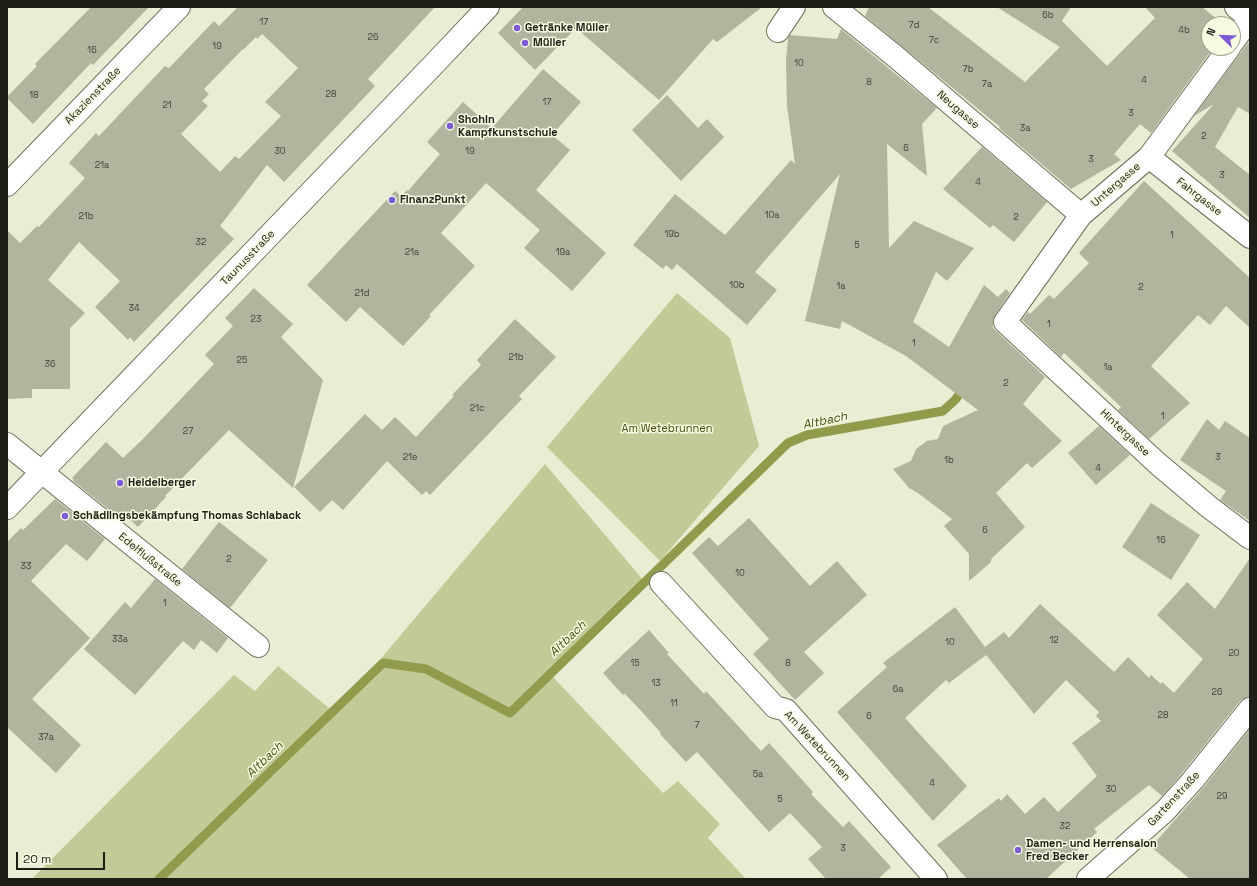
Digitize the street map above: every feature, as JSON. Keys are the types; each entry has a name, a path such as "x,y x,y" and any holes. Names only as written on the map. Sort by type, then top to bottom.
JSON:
{"street":[{"name":"Akazienstraße","path":"7,185 180,7"},
{"name":"Taunusstraße","path":"7,508 488,7"},
{"path":"778,31 794,7"},
{"name":"Neugasse","path":"834,7 896,57 1081,215"},
{"path":"1236,7 1250,18 1241,31"},
{"name":"Untergasse","path":"1005,322 1081,215 1149,157 1222,56"},
{"name":"Fahrgasse","path":"1149,157 1250,238"},
{"name":"Hintergasse","path":"1005,322 1157,463 1209,507 1250,538"},
{"name":"Edelflußstraße","path":"7,444 258,646"},
{"name":"Am Wetebrunnen","path":"661,583 775,707 786,710 936,879"},
{"name":"Gartenstraße","path":"1088,879 1165,811 1193,780 1250,709"}],"green space":[{"name":"Am Wetebrunnen","path":"677,293 730,338 759,446 660,561 547,447"},
{"path":"545,464 644,581 553,677 663,793 678,781 720,824 708,838 746,879 32,879 234,675 255,691 278,666 335,713"}],"building":[{"path":"91,7 149,7 93,65 91,63 33,124 7,97 37,66 35,64"},
{"path":"238,7 435,7 368,79 375,86 284,182 267,165 220,226 234,239 134,342 130,337 128,340 95,307 120,281 79,242 48,280 85,313 70,328 70,389 32,389 32,398 7,399 7,230 20,243 37,226 39,227 85,178 69,163 96,133 99,136 165,66 169,68 214,21 219,26","holes":["262,34 298,68 265,102 281,116 239,159 235,156 220,172 181,134 208,106 202,101 209,94 204,89 256,37 257,39"]},
{"path":"523,7 762,7 717,42 713,39 659,100 576,28 535,70 498,33"},
{"path":"869,7 928,7 1025,82 1060,47 997,7 1071,7 1062,21 1107,66 1155,18 1145,7 1202,7 1213,16 1201,16 1201,56 1207,56 1151,133 1140,124 1114,154 1121,160 1071,189 999,128 1000,127 865,16"},
{"path":"841,29 937,108 922,124 927,176 887,144 889,248 914,221 974,248 947,281 936,272 913,322 949,347 984,285 998,297 1006,289 1010,293 995,315 993,327 1045,377 1023,404 1062,441 1032,468 1027,463 996,493 1025,527 992,558 990,563 969,581 969,554 944,526 952,519 918,493 909,488 893,469 911,461 916,449 927,441 938,439 943,426 978,410 906,356 842,321 840,329 805,321 840,174 755,272 777,290 747,325 677,264 672,270 666,265 663,269 633,245 675,194 725,235 791,160 795,164 787,106 786,61 788,38 790,35 837,39"},
{"path":"1248,43 1250,45 1250,114 1238,107 1215,147 1250,175 1250,218 1172,151 1214,104 1194,116 1238,56 1241,56 1241,52"},
{"path":"543,69 581,102 552,135 570,150 536,190 606,253 572,291 524,248 540,230 486,183 441,233 475,266 429,315 431,316 403,346 360,307 346,322 307,285 395,191 401,196 407,190 408,191 440,154 427,142 463,102 492,128"},
{"path":"667,95 698,128 707,119 724,137 681,181 632,130"},
{"path":"982,147 1047,202 1014,242 993,225 990,228 943,189"},
{"path":"1144,181 1250,278 1250,328 1226,306 1210,325 1198,315 1151,366 1190,403 1149,439 1118,410 1121,407 1064,353 1061,357 1022,320 1028,312 1030,314 1049,295 1054,299 1089,263 1079,253"},
{"path":"254,288 293,324 281,337 323,380 293,488 229,430 165,496 166,497 138,527 128,518 126,521 123,519 122,520 73,481 74,480 72,478 106,442 123,458 143,439 214,364 205,355 233,326 225,318"},
{"path":"515,319 556,357 519,396 522,399 430,495 426,491 422,495 387,461 343,510 332,500 320,512 294,487 365,414 382,430 395,417 416,437 454,396 452,395 481,365 477,360"},
{"path":"1207,419 1219,430 1225,421 1250,438 1250,521 1220,500 1226,491 1180,460"},
{"path":"1099,426 1130,455 1096,485 1068,453"},
{"path":"55,499 105,539 87,561 66,544 31,581 90,638 32,699 81,745 56,773 7,727 7,542 21,528 23,530"},
{"path":"1151,503 1200,535 1171,580 1122,547"},
{"path":"749,518 810,586 837,561 867,595 804,652 824,673 795,700 753,654 769,639 692,553 709,537 718,546"},
{"path":"219,522 268,560 230,608 182,569"},
{"path":"1250,558 1250,697 1240,701 1162,796 1149,785 1094,829 1097,832 1046,879 967,879 937,845 999,798 1001,801 1007,794 1025,814 1044,797 1058,812 1097,776 1072,743 1101,721 1096,716 1099,712 1066,680 1034,714 986,655 949,683 946,680 905,718 967,786 933,821 837,712 887,667 883,663 955,607 985,647 1004,632 1009,638 1040,604 1114,672 1128,657 1149,678 1151,675 1161,684 1162,682 1174,693 1203,659 1157,615 1187,582 1215,609"},
{"path":"155,579 228,638 217,653 201,640 194,650 183,641 135,695 84,649 125,602 131,608"},
{"path":"649,630 669,653 667,654 704,694 706,691 761,751 769,743 813,792 811,794 843,827 849,821 891,867 878,879 826,879 808,859 822,847 790,813 769,832 697,752 686,762 644,714 625,694 623,695 603,673"},
{"path":"1250,729 1250,879 1190,879 1151,847 1203,788"}],"waterway":[{"name":"Altbach","path":"159,879 383,663 426,669 510,713 788,443 807,435 943,411 955,400 965,387"}],"place":[{"name":"Getränke Müller","path":"517,28"},
{"name":"Müller","path":"525,43"},
{"name":"Shohin Kampfkunstschule","path":"450,126"},
{"name":"FinanzPunkt","path":"392,200"},
{"name":"Heidelberger","path":"120,483"},
{"name":"Schädlingsbekämpfung Thomas Schlaback","path":"65,516"},
{"name":"Damen- und Herrensalon Fred Becker","path":"1018,850"}]}
